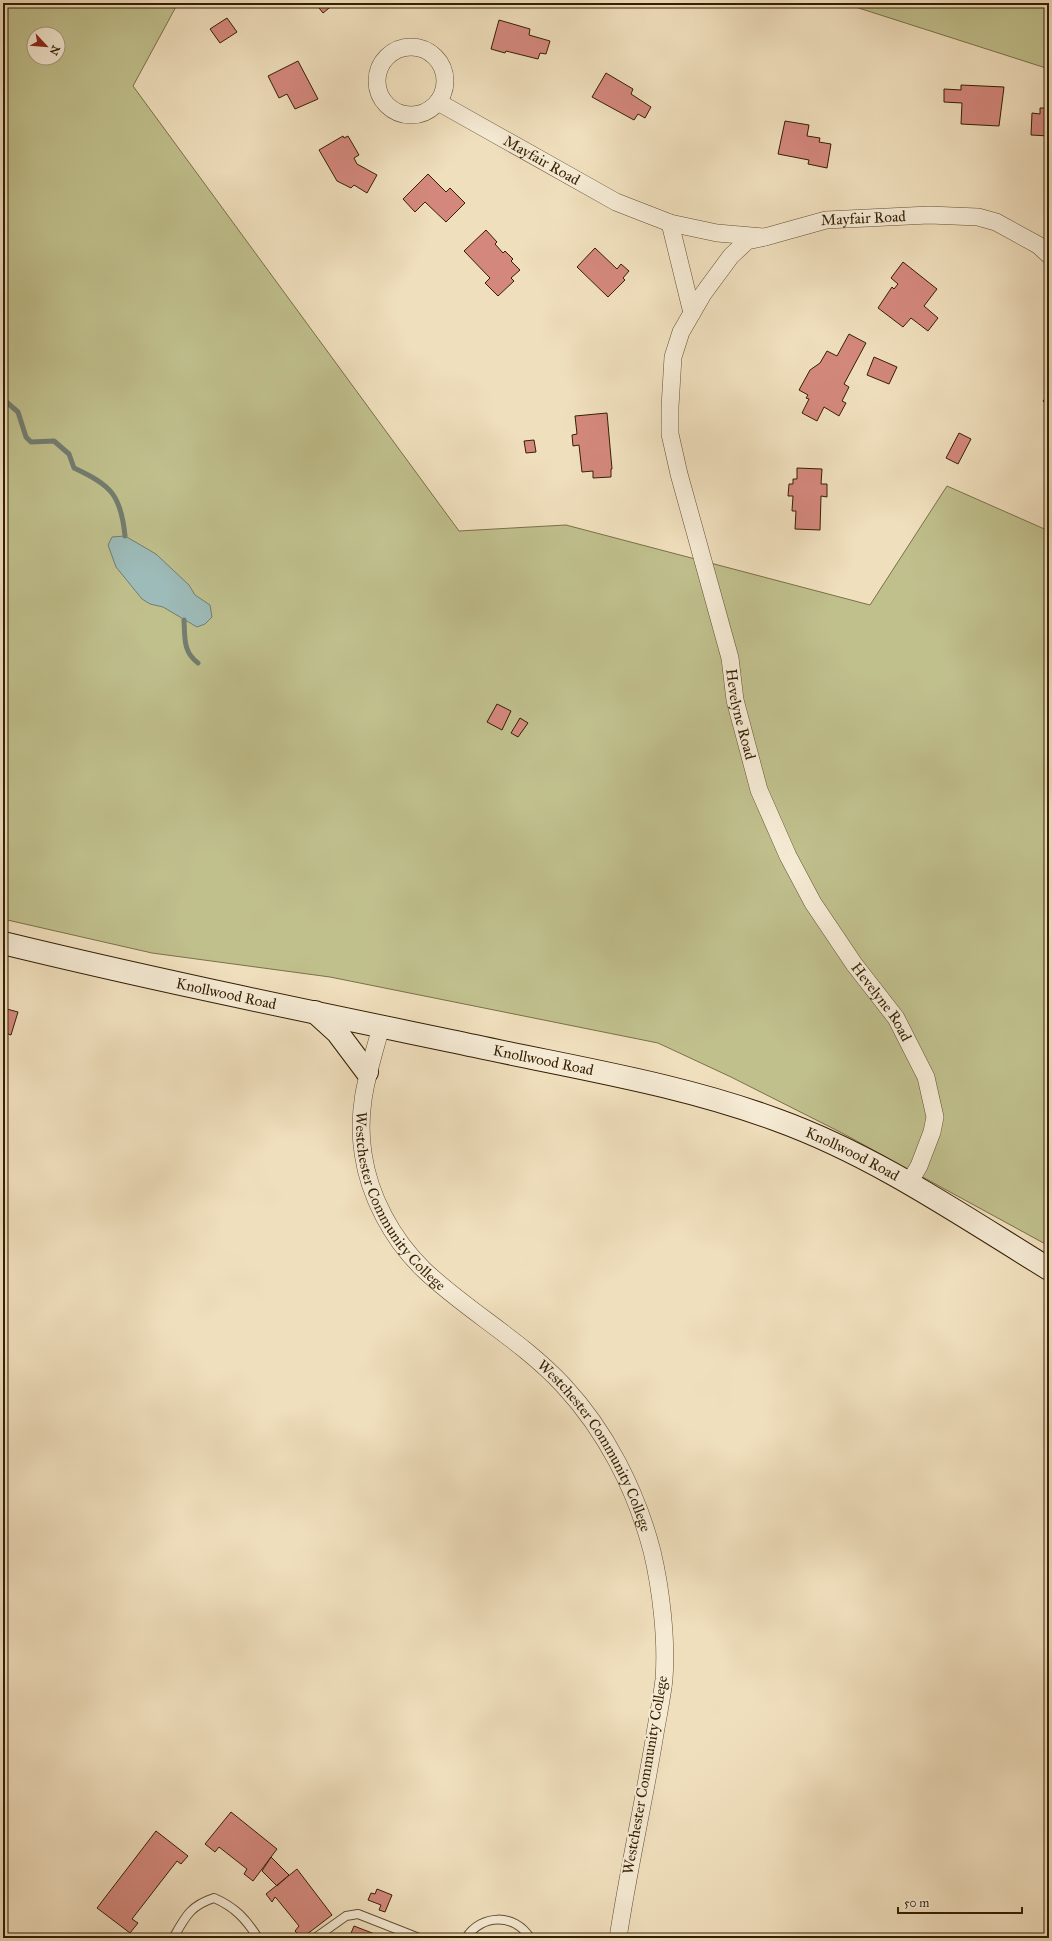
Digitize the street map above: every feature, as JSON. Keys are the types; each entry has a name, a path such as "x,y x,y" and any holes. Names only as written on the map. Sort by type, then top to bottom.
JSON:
{"main road":[{"name":"Knollwood Road","path":"3,943 314,1012 675,1088 734,1105 779,1121 846,1149 909,1183 1049,1269"},
{"path":"314,1012 337,1032 367,1072"}],"street":[{"name":"Mayfair Road","path":"438,102 616,202 670,222 717,233 765,236 826,220 929,215 978,217 996,222 1038,245 1049,255"},
{"path":"670,222 692,313"},
{"name":"Hevelyne Road","path":"765,236 747,241 731,256 703,294 681,332 673,358 670,434 679,474 730,658 735,700 759,790 788,856 813,903 850,958 896,1018 926,1077 935,1116 929,1139 919,1166 909,1183"},
{"name":"Westchester Community College","path":"381,1026 367,1072 361,1112 362,1152 371,1190 392,1231 405,1250 424,1270 526,1350 562,1384 591,1418 616,1457 634,1499 652,1551 663,1617 664,1678 618,1938"}],"lane":[{"path":"176,1938 175,1935 185,1916 200,1903 214,1898 229,1904 250,1925 258,1938"},
{"path":"315,1938 346,1916 358,1914 419,1938"},
{"path":"466,1938 470,1931 480,1923 492,1919 505,1920 517,1924 527,1932 530,1938"}],"green space":[{"path":"3,3 178,3 133,86 459,531 566,525 870,605 947,486 1049,531 1049,1246 842,1133 731,1077 658,1043 330,977 152,953 3,919"},
{"path":"843,3 1049,3 1049,69"}],"water":[{"path":"125,536 156,554 189,585 195,595 210,605 212,617 205,624 197,627 163,607 150,604 142,599 116,567 108,545 112,537"}],"building":[{"path":"315,3 333,3 334,4 323,13"},
{"path":"227,18 237,32 220,43 210,29"},
{"path":"499,20 530,29 529,35 550,41 546,54 540,53 538,59 491,49"},
{"path":"298,61 318,99 295,109 287,94 279,98 268,76"},
{"path":"606,73 633,89 631,94 651,107 645,118 638,114 634,120 592,97"},
{"path":"961,85 1004,87 999,126 961,124 962,103 944,102 944,89 961,90"},
{"path":"1040,108 1049,108 1049,136 1031,135 1032,113 1040,114"},
{"path":"785,121 809,125 807,136 820,138 819,142 831,144 827,168 808,164 809,160 778,154"},
{"path":"343,136 344,138 348,136 359,155 354,158 357,164 377,175 367,193 354,185 351,188 337,181 319,150"},
{"path":"428,174 446,192 450,188 465,203 446,222 425,202 415,212 403,199"},
{"path":"486,230 497,242 495,244 503,253 505,251 513,259 511,261 520,270 511,278 514,281 498,296 485,283 490,278 464,251"},
{"path":"595,248 617,269 621,264 629,271 623,278 625,280 608,297 577,267"},
{"path":"903,262 937,289 924,306 938,318 928,331 911,318 903,327 878,308 892,287 894,289 898,284 891,278"},
{"path":"849,334 866,343 844,384 849,387 842,401 846,403 839,416 824,407 817,421 802,413 809,399 806,398 808,395 799,390 810,370 820,363 827,351 837,356"},
{"path":"874,357 897,367 889,384 867,375"},
{"path":"1049,394 1049,407 1043,401"},
{"path":"607,413 612,469 611,477 593,478 593,471 582,472 579,445 573,446 572,435 577,434 575,416"},
{"path":"959,433 971,439 958,464 946,458"},
{"path":"534,440 536,452 526,453 524,441"},
{"path":"797,468 822,469 821,484 827,484 827,497 821,496 820,530 795,529 796,511 792,511 793,496 788,496 789,484 793,484 793,479 797,479"},
{"path":"497,704 511,711 502,730 487,722"},
{"path":"520,718 528,723 518,737 511,733"},
{"path":"3,1008 18,1012 11,1035 3,1032"},
{"path":"231,1812 277,1849 253,1881 244,1874 247,1869 219,1847 215,1852 205,1844"},
{"path":"156,1831 188,1856 181,1864 177,1861 132,1919 138,1923 130,1933 97,1908"},
{"path":"271,1857 289,1875 277,1886 262,1871"},
{"path":"297,1869 332,1915 302,1938 295,1931 299,1926 277,1899 275,1897 272,1902 266,1894"},
{"path":"377,1889 392,1895 385,1912 379,1910 381,1905 368,1900 371,1893 375,1894"},
{"path":"354,1926 385,1938 349,1938"}],"waterway":[{"path":"3,399 18,412 26,437 31,442 54,441 69,454 74,468 97,480 112,493 121,510 125,536"},
{"path":"184,620 187,649 193,659 198,663"}]}
